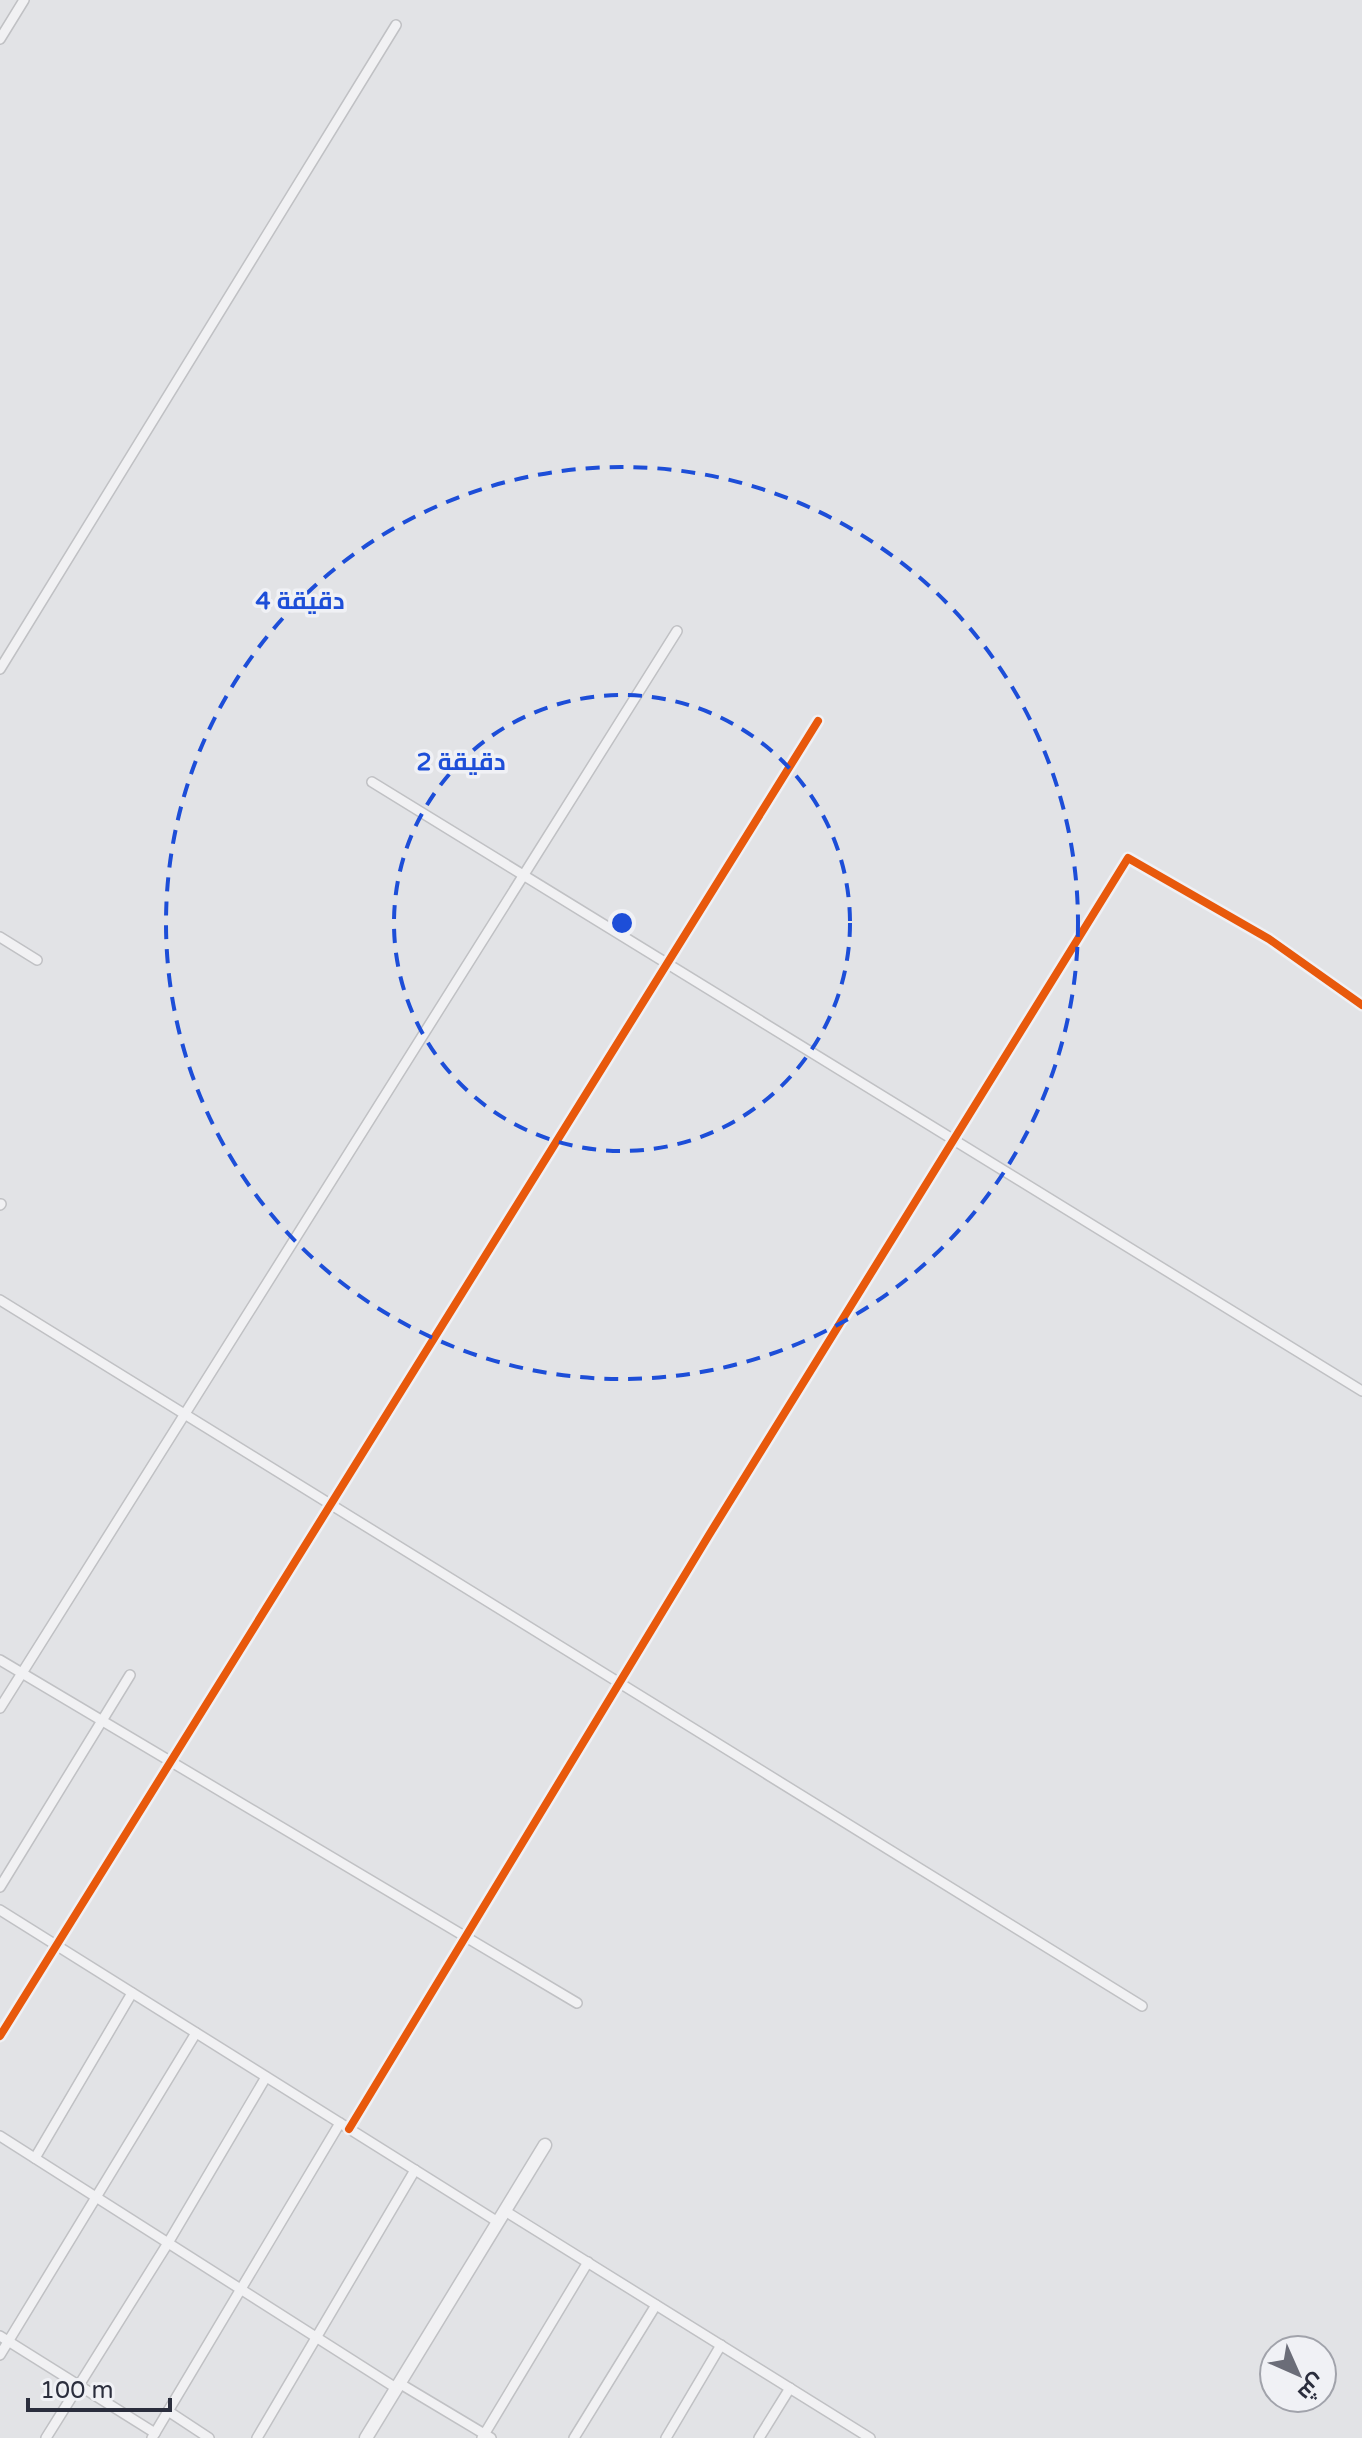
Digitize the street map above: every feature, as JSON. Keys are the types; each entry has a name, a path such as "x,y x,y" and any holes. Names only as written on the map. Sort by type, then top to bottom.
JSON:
{"street":[{"path":"0,39 24,0"},
{"path":"0,669 396,25"},
{"path":"0,1708 677,631"},
{"path":"0,2036 818,721"},
{"path":"372,782 1362,1391"},
{"path":"4,2338 153,2436 240,2290 464,1937 1128,858 1269,939 1362,1005"},
{"path":"0,937 37,960"},
{"path":"0,1300 1142,2006"},
{"path":"0,1660 101,1723 577,2003"},
{"path":"0,1887 130,1675"},
{"path":"0,1910 415,2170 588,2262 870,2438"},
{"path":"35,2158 132,1993"},
{"path":"0,2355 4,2338 196,2033"},
{"path":"46,2438 168,2243 266,2077"},
{"path":"0,2136 316,2338 486,2437 588,2262"},
{"path":"366,2438 545,2145"},
{"path":"257,2438 415,2170"},
{"path":"574,2438 656,2305"},
{"path":"666,2438 721,2345"},
{"path":"759,2438 790,2388"},
{"path":"168,2411 209,2438"}],"cycle path":[{"path":"0,2036 818,721"},
{"path":"349,2129 709,1535 1128,858 1269,939 1362,1005"}]}
